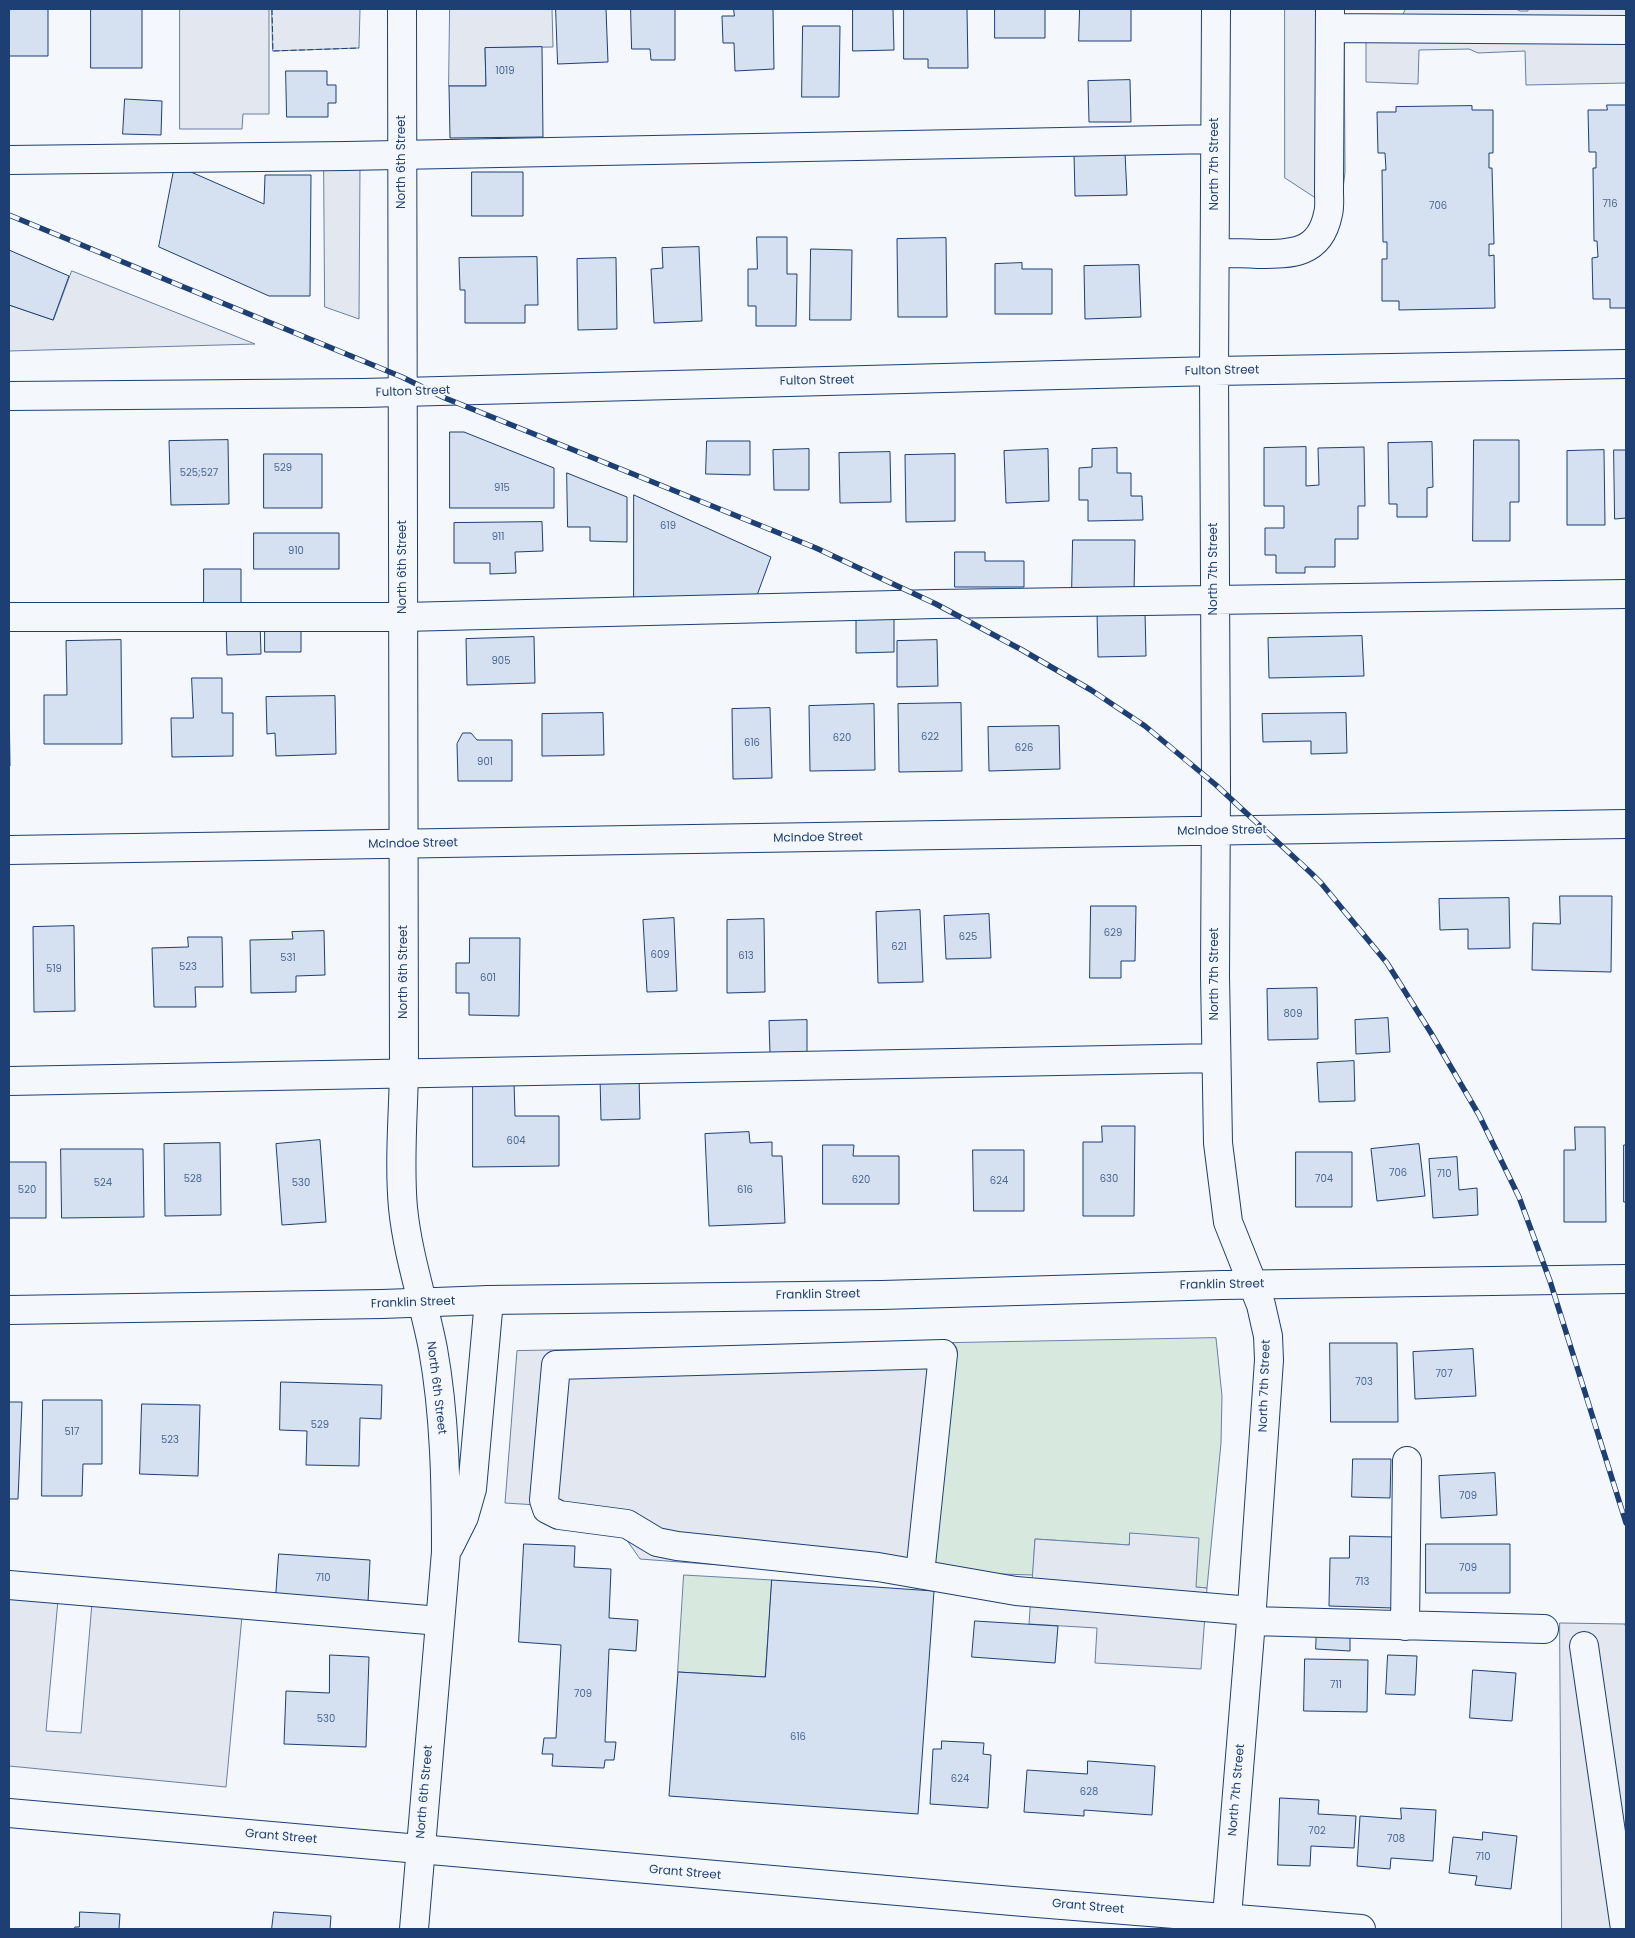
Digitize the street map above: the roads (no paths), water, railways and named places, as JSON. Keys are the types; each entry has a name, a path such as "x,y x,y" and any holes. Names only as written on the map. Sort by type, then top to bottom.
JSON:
{"street":[{"name":"North 6th Street","path":"402,9 403,1207 411,1259 433,1353 441,1415 446,1552 414,1929"},
{"name":"North 7th Street","path":"1216,9 1214,371 1216,1058 1218,1143 1228,1222 1254,1285 1264,1318 1268,1336 1269,1360 1251,1616 1226,1924"},
{"path":"1215,253 1296,253 1315,241 1324,228 1328,213 1329,191 1330,18 1626,30"},
{"path":"9,160 1215,139"},
{"name":"Fulton Street","path":"9,396 402,392 1214,371 1626,364"},
{"path":"9,617 403,617 936,604 1626,594"},
{"name":"McIndoe Street","path":"9,850 1626,824"},
{"path":"9,1081 1216,1058"},
{"name":"Franklin Street","path":"9,1310 422,1303 490,1300 882,1295 1254,1285 1626,1279"},
{"path":"446,1552 464,1517 472,1489 490,1300"},
{"path":"920,1574 943,1354 556,1365 544,1500 548,1509 559,1515 627,1524 657,1542 677,1546 843,1563 1016,1591 1251,1616 1405,1626 1544,1629"},
{"path":"1405,1626 1407,1462"},
{"path":"9,1585 440,1621"},
{"path":"1584,1646 1625,1929"},
{"name":"Grant Street","path":"9,1814 185,1828 1226,1924 1361,1929"}],"railway":[{"path":"9,215 402,377 445,398 816,548 936,604 1022,650 1091,690 1145,726 1216,785 1321,883 1387,963 1431,1033 1479,1115 1519,1197 1550,1281 1626,1523"}]}
